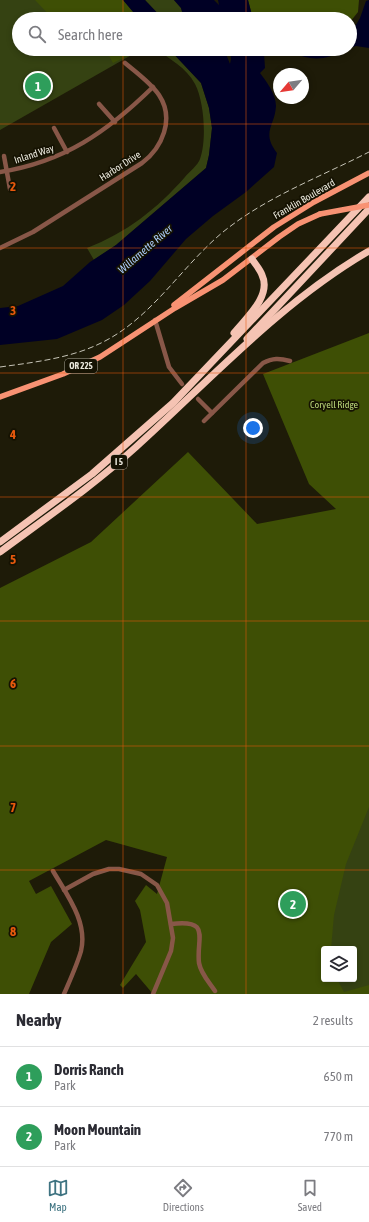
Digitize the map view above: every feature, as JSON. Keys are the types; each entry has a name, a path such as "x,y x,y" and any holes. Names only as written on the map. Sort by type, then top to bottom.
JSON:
{"highway":[{"name":"I 5","path":"0,542 92,474 139,434 194,382 369,197"},
{"name":"I 5","path":"0,552 100,478 167,419 228,360 369,209"},
{"path":"228,360 316,287 369,250"},
{"path":"194,382 261,299 264,292 263,275 252,259"}],"main road":[{"name":"Franklin Boulevard","path":"0,397 84,365 121,344 155,320 274,227 314,202 369,173"},
{"name":"OR 225","path":"252,259 298,224 320,214 369,205"},
{"path":"251,244 249,253 252,259"},
{"name":"Franklin Boulevard","path":"155,320 223,280 252,259"}],"street":[{"name":"Harbor Drive","path":"0,248 33,232 150,157 162,140 166,129 166,118 164,106 160,96 126,63"},
{"name":"Inland Way","path":"0,172 37,165 88,141 115,122 152,87"},
{"path":"99,104 115,122"},
{"name":"Inland Way","path":"54,128 67,152"},
{"name":"Inland Way","path":"4,156 10,189"},
{"path":"155,320 169,367 182,384"},
{"path":"204,421 263,363 271,359 280,358 290,361"},
{"path":"198,399 212,413"},
{"path":"64,890 101,871 119,869 130,871 149,879 157,885 168,903 173,944 153,994"},
{"path":"53,871 79,918 82,938 81,951 64,994"},
{"path":"171,924 189,923 194,925 199,931 200,968 215,991"}],"green space":[{"path":"0,0 123,0 133,12 12,12 12,56 130,56 0,130"},
{"path":"35,0 123,0 133,12 46,12"},
{"path":"145,0 174,0 181,8 182,12 156,12"},
{"path":"248,0 359,0 357,13 357,12 251,12"},
{"path":"109,56 128,56 113,63"},
{"path":"167,56 176,56 201,83 209,108 212,128 206,168 116,245 94,260 87,248 115,235 152,210 174,189 200,159 204,131 201,100 195,84 178,64"},
{"name":"Coryell Ridge","path":"369,333 369,807 346,864 334,915 331,946 321,946 321,982 339,982 344,992 369,985 369,994 153,994 136,974 123,988 120,985 146,942 140,910 135,901 146,885 157,894 167,857 106,840 29,881 36,894 51,886 72,924 51,942 29,994 0,994 0,588 91,542 188,452 257,524 336,509 309,484 263,374"},
{"path":"369,800 369,994 248,994"}],"water":[{"path":"123,0 145,0 156,12 133,12"},
{"path":"174,0 214,0 219,5 218,0 248,0 251,12 182,12 181,8"},
{"path":"369,0 369,48 357,46 357,23 366,1"},
{"name":"Willamette River","path":"176,56 227,56 230,64 231,56 264,56 265,68 260,73 273,95 273,104 276,104 269,134 272,146 277,153 274,167 246,192 213,216 186,239 150,281 124,305 102,320 57,339 0,345 0,308 18,306 63,286 90,262 116,245 206,168 212,128 209,108 201,83"},
{"path":"303,56 332,56 321,58"}],"railway":[{"path":"0,367 41,361 80,352 105,341 122,331 138,318 167,290 208,245 223,232 257,208 275,198 369,152"}],"place":[{"name":"Dorris Ranch","path":"38,86"},
{"name":"Moon Mountain","path":"293,904"}]}
